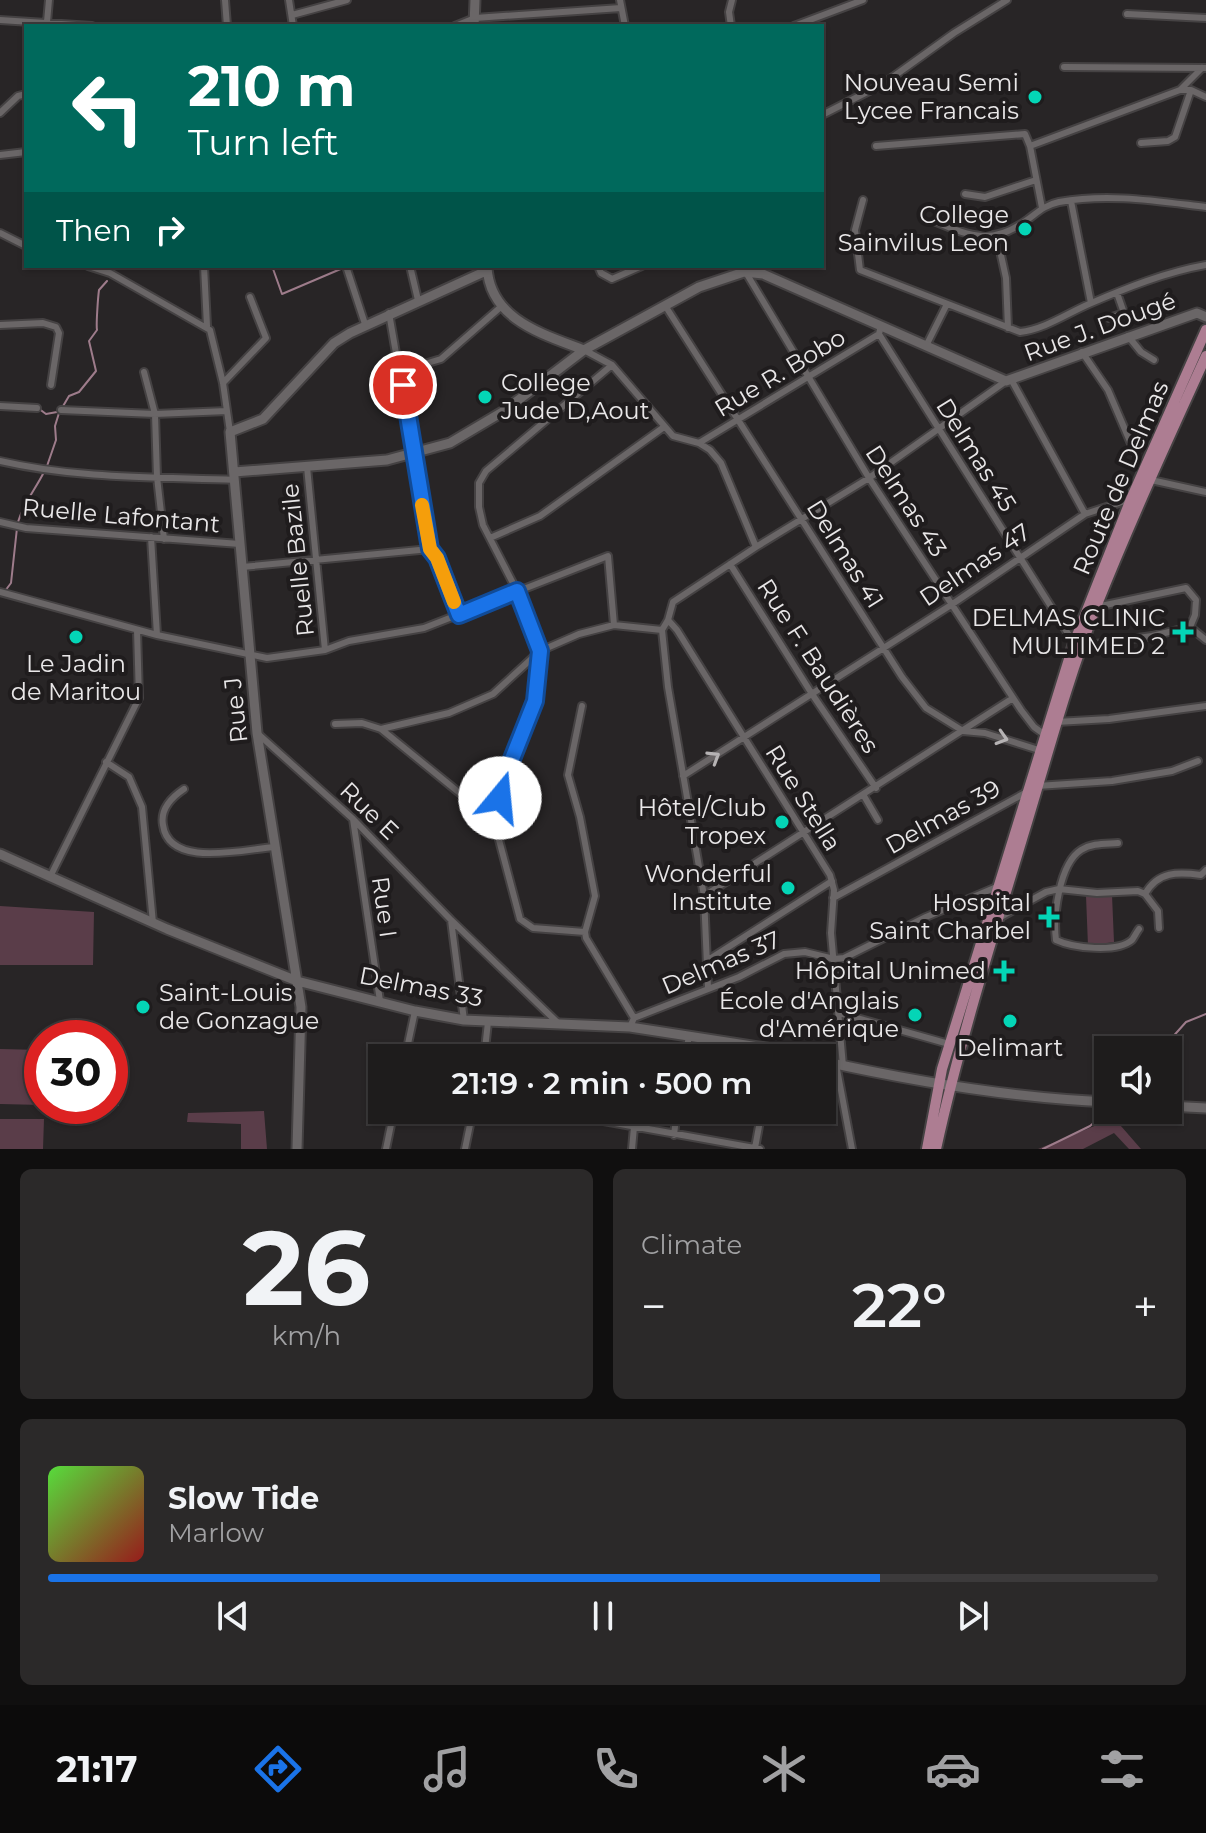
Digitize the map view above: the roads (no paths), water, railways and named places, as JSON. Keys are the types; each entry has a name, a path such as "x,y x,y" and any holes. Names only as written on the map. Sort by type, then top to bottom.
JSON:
{"main road":[{"name":"Route de Delmas","path":"936,1149 951,1085 955,1046 1047,737 1131,499 1206,330"},
{"name":"Route de Delmas","path":"1047,737 1056,722 1078,645 1206,356"},
{"name":"Route de Delmas","path":"927,1149 942,1069 955,1046 997,919 1002,887"}],"street":[{"path":"47,22 49,0"},
{"path":"225,0 227,24"},
{"path":"289,0 293,24"},
{"path":"292,15 347,0"},
{"path":"475,0 474,22 620,4 625,24"},
{"path":"799,24 863,0"},
{"path":"997,0 1006,1"},
{"path":"731,1 731,24"},
{"path":"824,114 883,84 954,33 1006,1"},
{"path":"1127,14 1206,18"},
{"path":"0,20 70,24"},
{"path":"1064,67 1204,68"},
{"path":"1180,90 1204,68"},
{"path":"1030,146 1180,90 1191,90 1206,97"},
{"path":"1141,143 1168,141 1175,137 1191,90"},
{"path":"0,113 18,96 24,94"},
{"path":"876,146 1025,134 1042,208"},
{"path":"0,155 24,152"},
{"path":"965,194 985,197 1036,180"},
{"path":"936,222 968,235 997,237 1042,208 1071,201 1114,196 1206,207"},
{"path":"863,200 855,230 860,270 1020,332 1030,331 1091,303 1182,269 1206,265"},
{"path":"1071,201 1091,303"},
{"path":"0,233 24,245"},
{"path":"997,237 1006,278 1008,328"},
{"path":"94,268 110,273 207,326"},
{"path":"204,268 207,326 214,339 230,432 263,419 334,343 365,324 487,268 503,305 528,329 584,350 612,365 673,436 699,443 710,450 721,463 756,547"},
{"path":"347,268 365,324"},
{"path":"410,268 418,300"},
{"path":"599,268 601,273 612,279 637,268"},
{"path":"0,461 52,472 157,477 234,476 387,460 413,454 450,443 504,411 584,350 699,287 743,269 763,274 880,329 927,344 1009,381 1085,514"},
{"name":"Delmas 43","path":"743,269 807,379 951,605 1029,721 1047,737"},
{"path":"1109,318 1124,313 1117,293"},
{"path":"223,383 266,338 250,297"},
{"path":"927,344 947,304"},
{"path":"401,371 441,359 503,305"},
{"name":"Delmas 41","path":"666,307 882,647 926,708 963,731 985,733 1044,751"},
{"path":"389,313 430,549 437,558 459,615"},
{"name":"Rue J. Dougé","path":"1009,381 1082,352 1197,313 1206,317"},
{"path":"0,325 43,323 56,327 59,333 51,385"},
{"name":"Rue R. Bobo","path":"699,443 807,379 880,329"},
{"name":"Delmas 45","path":"880,329 938,429 1078,645"},
{"path":"1128,336 1141,352 1154,360"},
{"path":"1082,352 1108,390 1135,453"},
{"path":"585,932 533,928 520,919 494,821 506,774 535,701 540,651 517,591 483,525 479,507 481,477 612,365"},
{"path":"144,372 155,414 157,477 164,539"},
{"path":"708,988 704,896 662,630 673,602 869,478 1009,381"},
{"path":"1194,383 1206,386"},
{"path":"0,406 37,408"},
{"path":"61,410 155,414 227,411"},
{"path":"490,538 540,516 664,427"},
{"name":"Rue J","path":"230,432 257,733 301,1007 297,1149"},
{"name":"Ruelle Bazile","path":"307,467 325,650"},
{"path":"1151,480 1206,492"},
{"name":"Delmas 47","path":"683,776 951,605 1085,514 1131,499"},
{"name":"Ruelle Lafontant","path":"2,523 26,528 240,544"},
{"path":"151,537 157,635"},
{"path":"242,567 430,549"},
{"path":"0,592 157,635 267,658 325,650 349,641 424,628 608,556 614,625"},
{"name":"Rue F. Baudières","path":"730,564 876,788"},
{"path":"1096,607 1186,588 1196,600 1190,627"},
{"name":"Rue Stella","path":"668,620 805,833 832,881 839,1065 852,1149"},
{"path":"381,729 449,713 493,694 540,651 579,634 614,625 662,630"},
{"path":"1078,645 1152,636 1190,627"},
{"path":"1190,627 1206,640"},
{"path":"49,877 139,698 137,630"},
{"path":"704,896 1013,698"},
{"path":"582,706 568,775 595,896 585,932 632,1023"},
{"path":"1056,722 1109,719 1206,706"},
{"path":"335,724 362,723 381,729 494,821"},
{"name":"Rue E","path":"257,733 353,819 451,920 559,1024"},
{"path":"1033,788 1112,781 1172,771 1198,761"},
{"path":"106,762 129,777 142,807 153,923"},
{"name":"Delmas 39","path":"833,898 1033,788"},
{"path":"184,789 164,811 162,823 172,845 182,851 197,853 275,847"},
{"path":"864,796 878,820"},
{"name":"Rue I","path":"353,819 380,1001"},
{"path":"1118,843 1095,845 1076,854 1059,889 1054,923 1056,940 1069,946 1086,948 1122,944 1133,939 1139,929"},
{"name":"Delmas 33","path":"0,854 153,923 297,981 464,1020 632,1023 728,1044"},
{"path":"1145,894 1153,883 1167,875 1183,872 1201,875 1206,870"},
{"path":"708,960 832,881"},
{"path":"834,959 844,958 1002,887"},
{"path":"997,919 1046,892 1059,889 1097,893 1138,891 1145,894 1158,911 1159,928"},
{"path":"451,920 464,1020"},
{"name":"Delmas 37","path":"632,1023 791,952 834,959"},
{"path":"408,1044 415,1011"},
{"path":"839,1013 955,1046"},
{"path":"486,1044 488,1022"},
{"path":"688,1044 689,1036"},
{"path":"836,1064 957,1088 1094,1101"},
{"path":"922,1079 934,1076 942,1069"},
{"path":"951,1085 958,1082 967,1087"},
{"path":"1182,1107 1206,1108"},
{"path":"386,1149 391,1124"},
{"path":"465,1149 470,1124"},
{"path":"618,1124 715,1145 758,1149 761,1124"},
{"path":"674,1135 675,1124"},
{"path":"632,1149 634,1127"}],"waterway":[{"path":"273,268 282,294 343,268"},
{"path":"47,466 56,440 55,426 59,413 69,396 79,392 96,371 89,341 97,330 99,290 107,281"},
{"path":"38,408 46,414 57,412"},
{"path":"18,522 44,472"},
{"path":"5,591 11,583 17,528"},
{"path":"1174,1036 1186,1022 1206,1014"},
{"path":"1043,1149 1094,1123"}],"place":[{"name":"Nouveau Semi Lycee Francais","path":"1035,97"},
{"name":"College Sainvilus Leon","path":"1025,229"},
{"name":"College Jude D,Aout","path":"485,397"},
{"name":"DELMAS CLINIC MULTIMED 2","path":"1183,632"},
{"name":"Le Jadin de Maritou","path":"76,637"},
{"name":"Hôtel/Club Tropex","path":"782,822"},
{"name":"Wonderful Institute","path":"788,888"},
{"name":"Hospital Saint Charbel","path":"1049,917"},
{"name":"Hôpital Unimed","path":"1004,971"},
{"name":"Saint-Louis de Gonzague","path":"143,1007"},
{"name":"École d'Anglais d'Amérique","path":"915,1015"},
{"name":"Delimart","path":"1010,1021"}]}
